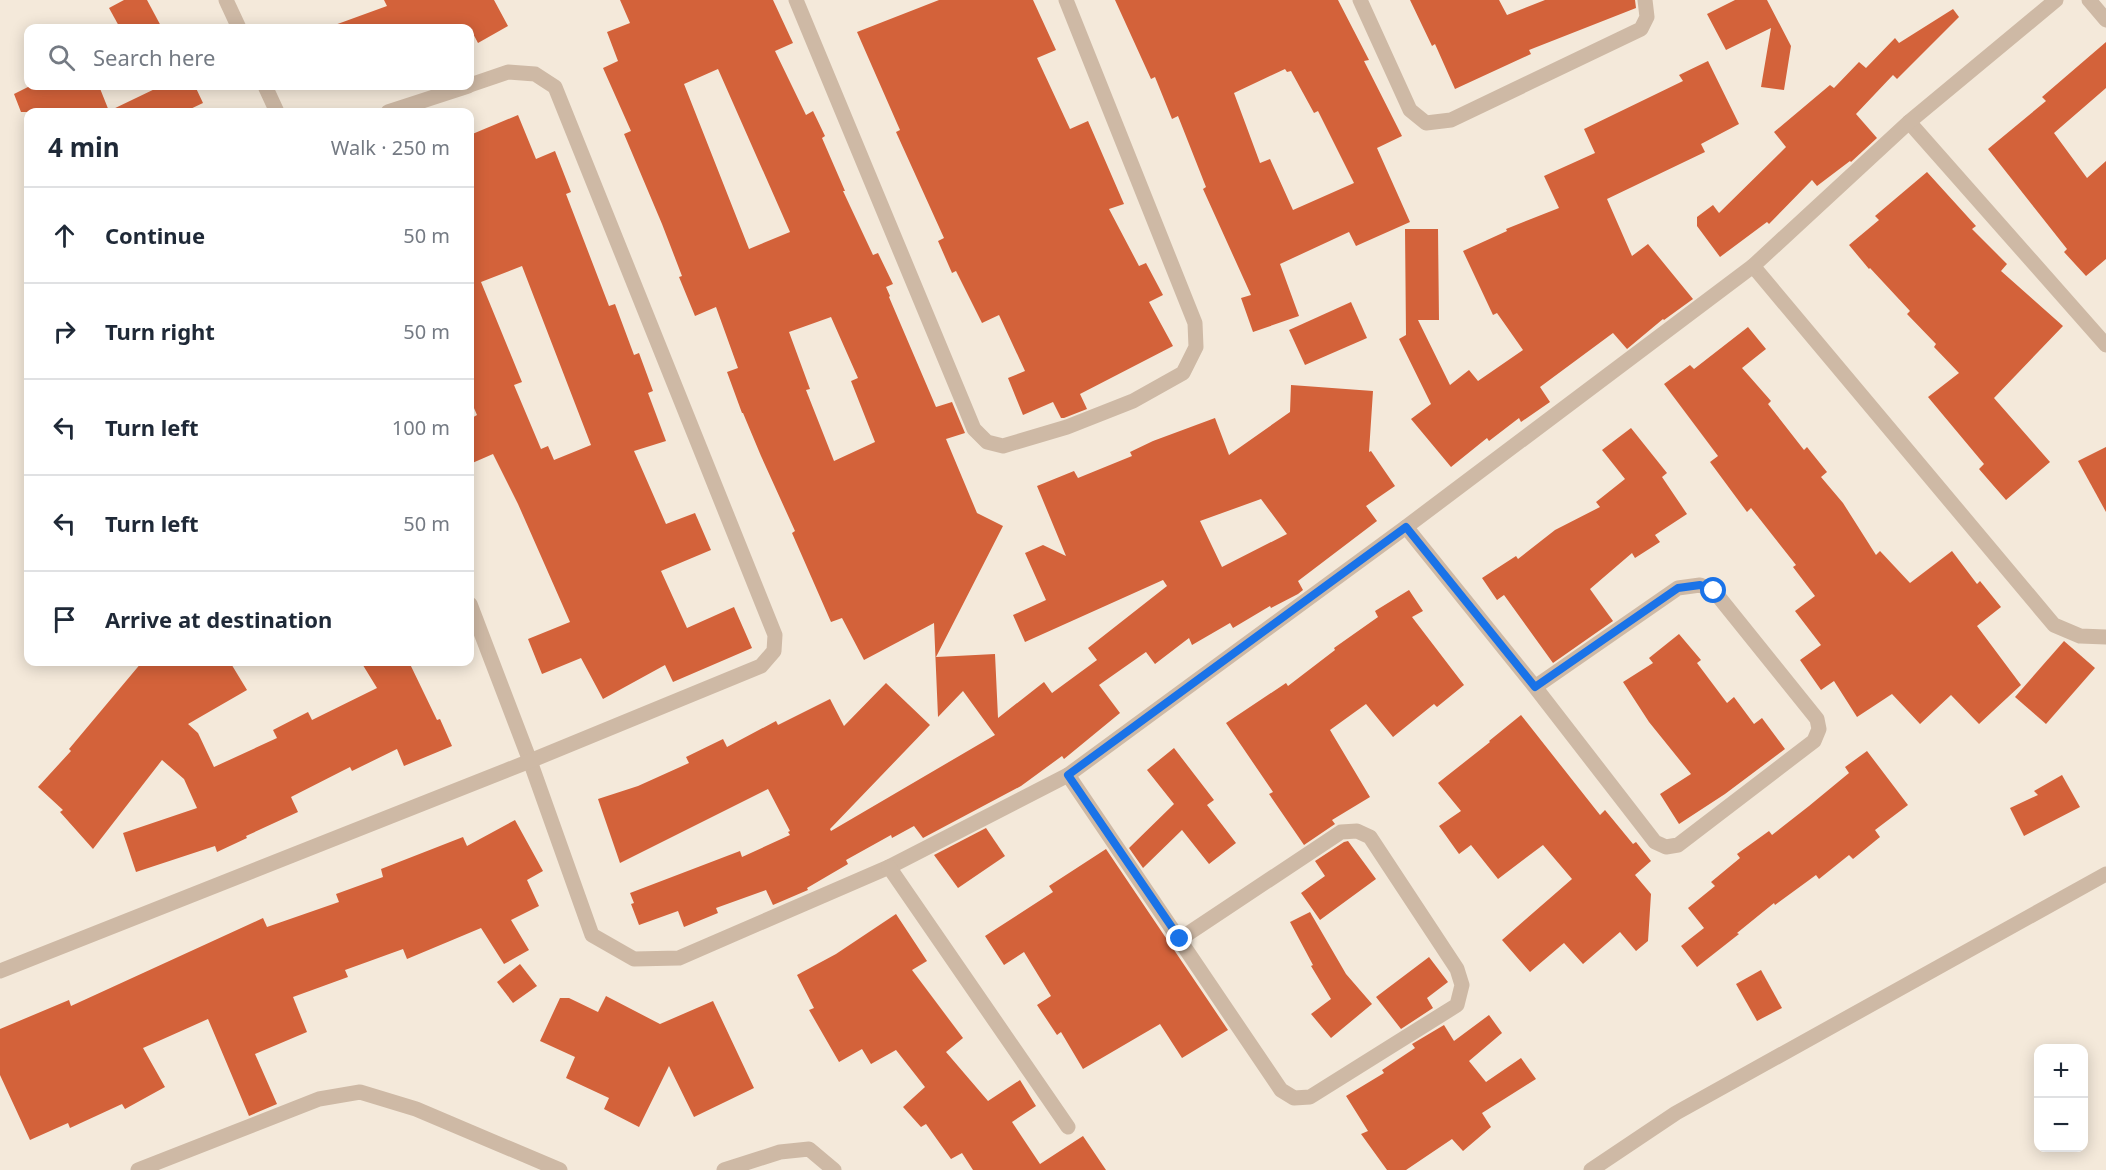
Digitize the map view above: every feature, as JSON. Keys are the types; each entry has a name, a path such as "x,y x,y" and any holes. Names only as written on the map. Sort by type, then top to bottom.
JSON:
{"street":[{"path":"226,0 237,24"},
{"path":"796,0 974,429 987,442 1003,446 1066,427 1133,402 1184,373 1196,347 1195,323 1066,0"},
{"path":"1360,0 1410,110 1426,123 1451,120 1641,29 1647,17 1645,0"},
{"path":"474,614 530,761 592,935 634,959 679,958 889,867 1068,775 1406,527 1754,266 1909,122 2056,0"},
{"path":"2089,0 2106,20"},
{"path":"0,971 530,761 761,666 774,651 775,635 555,87 535,74 508,72 474,83"},
{"path":"267,90 275,108"},
{"path":"400,108 454,90"},
{"path":"1909,122 2106,345"},
{"path":"1754,266 2054,625 2080,636 2106,636"},
{"path":"1406,527 1535,687 1655,842 1666,848 1678,845 1814,741 1819,729 1817,719 1714,591 1700,585 1678,588 1535,687"},
{"path":"1068,775 1281,1090 1294,1098 1310,1097 1457,1005 1462,985 1457,969 1370,837 1357,831 1341,832 1180,939"},
{"path":"889,867 1068,1126"},
{"path":"1591,1170 1676,1113 2106,874"},
{"path":"138,1170 319,1099 360,1092 416,1109 560,1170"},
{"path":"724,1170 780,1152 809,1149 834,1170"}],"building":[{"path":"124,0 147,0 160,24 118,24 109,8"},
{"path":"384,0 494,0 508,26 478,43 474,36 474,24 338,24 387,6"},
{"path":"620,0 773,0 793,43 775,51 806,115 813,111 825,136 822,138 845,191 843,191 873,255 878,253 893,284 886,287 889,297 936,407 952,402 965,433 946,439 977,513 1003,526 936,657 995,654 998,718 1044,682 1052,693 1097,660 1088,648 1167,586 1163,580 1025,642 1013,615 1046,600 1025,553 1043,545 1066,556 1037,486 1074,471 1078,478 1132,456 1130,452 1153,441 1215,418 1229,455 1290,412 1291,385 1373,391 1369,452 1371,451 1395,486 1366,506 1377,521 1298,581 1303,590 1298,594 1271,608 1270,606 1233,628 1230,623 1192,645 1189,638 1155,664 1146,652 1099,685 1120,713 1064,759 1062,756 1021,786 923,838 914,826 892,838 891,835 846,860 848,864 807,888 808,890 773,905 766,890 716,908 718,913 684,927 678,911 639,925 631,904 634,903 630,893 740,851 742,857 790,835 768,789 620,863 598,799 638,786 689,763 686,757 723,739 727,747 776,721 778,725 830,699 844,726 886,683 930,725 830,829 831,831 995,735 963,691 938,717 934,623 864,660 842,618 831,622 792,533 795,531 742,413 727,372 738,368 716,307 695,316 679,277 682,276 662,224 624,134 631,131 603,68 618,61 607,32 630,23","holes":["718,69 790,232 749,249 684,84","831,317 858,378 851,381 875,442 834,461 806,390 810,389 789,332","1261,499 1287,534 1222,567 1200,521"]},
{"path":"939,0 1033,0 1056,50 1037,58 1070,129 1088,121 1124,204 1109,209 1139,266 1146,263 1163,295 1149,302 1173,346 1080,394 1087,409 1064,418 1061,418 1053,402 1023,415 1008,378 1025,371 999,315 982,323 956,271 952,273 938,241 944,238 896,132 900,130 857,32"},
{"path":"1115,0 1338,0 1369,60 1364,61 1402,136 1377,148 1410,222 1356,246 1349,232 1280,264 1299,316 1253,332 1241,298 1251,295 1203,189 1206,187 1178,116 1172,119 1155,77 1151,79","holes":["1285,69 1287,72 1291,71 1314,113 1318,111 1354,183 1293,210 1270,159 1260,163 1234,93"]},
{"path":"1410,0 1499,0 1507,15 1545,0 1635,0 1636,8 1529,50 1531,54 1455,89 1435,44 1432,46"},
{"path":"1735,0 1767,0 1791,46 1784,90 1761,87 1771,28 1726,50 1707,14"},
{"path":"1953,9 1959,17 1897,79 1893,75 1856,114 1877,138 1851,162 1817,186 1812,180 1769,224 1767,222 1720,257 1697,226 1697,217 1713,205 1719,213 1786,147 1774,132 1830,85 1834,88 1859,62 1866,68 1895,38 1899,43"},
{"path":"2106,42 2106,88 2054,133 2087,178 2106,161 2106,259 2086,276 2064,252 2067,249 1988,149 2046,101 2042,97"},
{"path":"1708,61 1739,124 1701,144 1705,152 1607,199 1632,256 1648,244 1693,299 1663,319 1627,349 1613,333 1540,387 1550,402 1521,422 1519,418 1489,441 1487,438 1451,467 1411,419 1431,404 1399,339 1406,335 1405,229 1438,229 1439,320 1418,320 1450,385 1469,370 1478,381 1523,350 1497,313 1493,315 1463,251 1507,231 1506,229 1559,208 1544,176 1595,153 1584,129 1683,81 1679,75"},
{"path":"24,89 101,90 108,108 24,108 24,112 21,112 14,94"},
{"path":"153,90 197,90 203,103 192,108 115,108"},
{"path":"518,115 536,159 555,151 571,192 566,194 609,306 615,304 634,355 639,353 653,391 648,393 666,441 634,451 666,524 695,513 711,550 661,571 687,628 734,607 752,648 673,682 665,665 603,699 581,658 542,674 528,639 570,622 518,504 493,454 474,462 474,417 477,415 474,408 474,133","holes":["522,266 591,445 554,460 548,446 541,449 514,385 522,382 481,282"]},
{"path":"1927,172 1976,226 1972,229 2007,264 2001,271 2063,326 1994,398 2050,462 2006,500 1979,469 1984,464 1928,397 1959,373 1934,347 1936,344 1907,314 1910,311 1849,245 1879,220 1875,216"},
{"path":"1351,302 1367,338 1305,365 1289,330"},
{"path":"1748,327 1766,349 1742,368 1771,401 1768,404 1804,450 1807,447 1827,472 1821,477 1843,503 1876,555 1880,551 1910,583 1952,551 1977,584 1980,581 2001,607 1977,626 2021,685 1979,724 1951,695 1920,724 1892,694 1857,717 1834,681 1821,690 1800,660 1821,645 1795,611 1815,596 1793,567 1796,565 1751,508 1747,512 1710,462 1718,456 1664,384 1690,365 1694,369"},
{"path":"1631,428 1667,473 1662,477 1687,514 1655,535 1660,542 1635,558 1632,553 1590,589 1613,621 1553,663 1504,595 1497,600 1482,578 1516,556 1518,559 1555,530 1600,507 1596,502 1625,479 1602,450"},
{"path":"2106,447 2106,512 2078,461"},
{"path":"1409,590 1423,611 1412,617 1464,685 1437,707 1434,704 1393,737 1366,704 1330,730 1370,797 1332,820 1335,824 1304,845 1269,794 1273,792 1226,723 1286,683 1288,686 1335,650 1334,648 1378,617 1375,611"},
{"path":"1679,634 1701,660 1697,663 1727,703 1734,697 1754,724 1762,718 1785,749 1725,794 1679,824 1660,794 1691,774 1649,722 1623,682 1653,663 1649,658"},
{"path":"2064,641 2095,668 2046,724 2015,697"},
{"path":"139,666 232,666 247,690 188,724 198,733 214,767 277,738 273,730 308,712 312,720 377,688 363,666 411,666 452,746 404,766 397,749 352,771 350,767 291,797 298,812 246,836 247,838 217,852 215,846 136,872 123,833 197,808 184,779 162,760 93,849 60,812 63,810 38,787 71,751 69,749"},
{"path":"1521,715 1600,815 1605,810 1633,844 1636,842 1651,861 1635,875 1651,894 1648,941 1636,951 1620,932 1583,964 1564,943 1530,972 1502,940 1572,879 1543,845 1498,879 1471,845 1459,854 1439,826 1461,811 1438,783"},
{"path":"1174,748 1214,800 1207,805 1236,843 1209,864 1182,830 1143,868 1129,848 1174,804 1147,770"},
{"path":"1867,751 1908,805 1875,830 1880,837 1853,859 1849,855 1819,879 1816,875 1775,905 1774,903 1697,967 1681,946 1704,928 1688,908 1715,886 1711,882 1740,858 1737,854 1769,831 1772,835 1809,806 1849,773 1845,767"},
{"path":"2062,775 2080,807 2024,836 2010,808 2038,795 2034,791"},
{"path":"515,820 543,871 527,880 539,906 511,920 529,950 504,964 481,928 407,959 403,949 345,970 348,977 293,997 307,1032 255,1054 277,1104 249,1116 208,1019 143,1048 165,1087 125,1109 122,1104 70,1128 68,1123 30,1140 0,1075 0,1029 69,1000 71,1006 263,918 267,927 339,902 336,894 383,877 381,869 463,837 467,846"},
{"path":"986,828 1005,856 958,888 934,855"},
{"path":"1348,841 1376,879 1320,920 1301,893 1325,876 1315,861"},
{"path":"1106,849 1228,1030 1182,1058 1160,1024 1083,1069 1061,1032 1057,1035 1037,1005 1051,996 1024,952 1004,965 985,936 1053,892 1049,886"},
{"path":"1310,912 1346,974 1372,1004 1331,1038 1311,1014 1331,999 1311,966 1313,965 1290,922"},
{"path":"896,914 927,961 912,970 963,1038 946,1052 988,1101 1020,1080 1036,1106 1012,1122 1040,1164 1083,1136 1106,1170 973,1170 962,1153 951,1159 926,1124 921,1127 903,1107 925,1087 896,1050 871,1064 862,1049 839,1062 809,1010 814,1008 797,975 836,954"},
{"path":"1429,957 1448,982 1427,998 1433,1008 1401,1029 1376,997"},
{"path":"520,964 537,986 513,1003 497,982"},
{"path":"1761,970 1782,1008 1757,1021 1736,984"},
{"path":"606,996 660,1024 713,1001 754,1088 694,1117 669,1066 639,1127 604,1109 609,1098 566,1078 575,1057 540,1041 560,998 569,998 598,1012"},
{"path":"1489,1015 1502,1033 1469,1061 1486,1082 1521,1058 1536,1079 1482,1113 1491,1127 1463,1151 1452,1139 1406,1170 1387,1170 1361,1134 1368,1131 1346,1096 1384,1073 1382,1070 1415,1048 1412,1044 1444,1025 1454,1041"}],"route":[{"path":"1180,939 1068,775 1406,527 1535,687 1678,588 1700,585 1714,591"}]}
